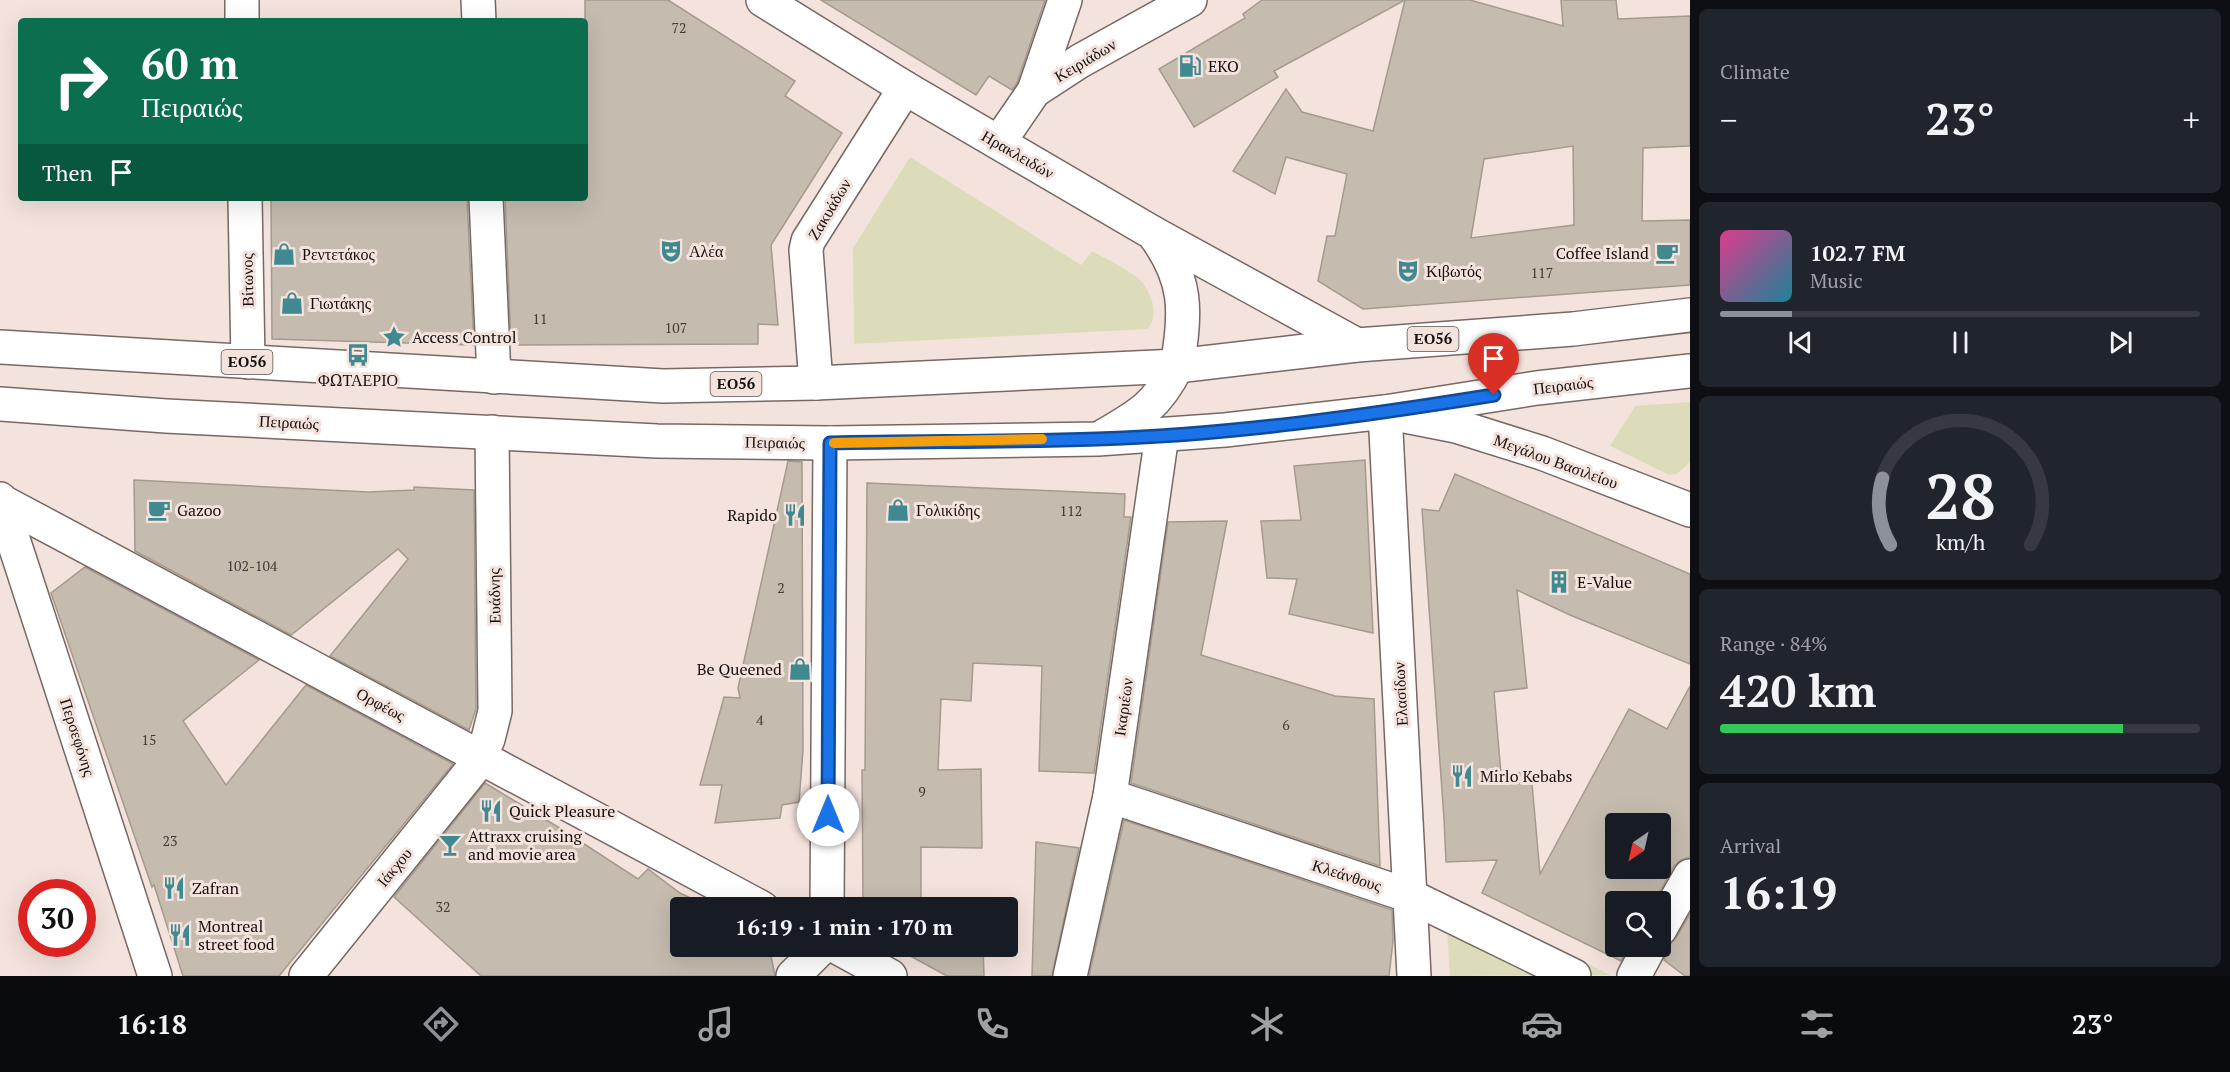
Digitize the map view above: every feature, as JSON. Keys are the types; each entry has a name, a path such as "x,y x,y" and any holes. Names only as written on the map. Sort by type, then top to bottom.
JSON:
{"street":[{"path":"242,0 242,18"},
{"path":"478,0 479,18"},
{"name":"Ηρακλειδών","path":"763,0 905,88 1152,232 1167,253 1177,273 1184,306 1183,333 1177,366 1165,390 1139,416 1098,439"},
{"path":"1034,92 1065,0"},
{"name":"Κειριάδων","path":"999,142 1034,92 1080,62 1190,0"},
{"name":"Ζακυάδων","path":"816,383 806,250 808,241 905,88"},
{"name":"Βίτωνος","path":"245,201 248,362"},
{"path":"486,201 494,377"},
{"path":"1152,232 1357,345"},
{"name":"ΕΟ56","path":"0,346 663,386 816,383 1177,366 1357,345 1573,328 1690,315"},
{"name":"Πειραιώς","path":"0,404 154,415 657,441 830,443 1098,439 1162,435 1385,412 1537,388 1690,371"},
{"name":"Μεγάλου Βασιλείου","path":"1385,412 1456,426 1542,453 1690,510"},
{"name":"Ελασίδων","path":"1385,412 1414,976"},
{"name":"Ευάδνης","path":"480,757 488,739 495,711 492,432"},
{"name":"Ικαριέων","path":"1070,976 1110,796 1162,435"},
{"path":"828,897 830,443"},
{"name":"Ορφέως","path":"0,500 741,897"},
{"name":"Περσεφόνης","path":"0,500 155,976"},
{"name":"Ιάκχου","path":"306,976 476,765 480,757"},
{"name":"Κλεάνθους","path":"1110,796 1410,896 1574,976"},
{"path":"1671,910 1690,876"},
{"path":"794,976 812,957"},
{"path":"856,957 891,976"},
{"path":"1634,976 1644,957"}],"green space":[{"path":"910,157 1081,265 1092,251 1131,273 1141,281 1151,298 1154,312 1151,324 1147,329 854,344 853,248"},
{"path":"1690,402 1690,462 1677,474 1669,475 1610,446 1635,406"},
{"path":"1445,896 1611,975 1450,976"}],"building":[{"path":"585,0 668,0 795,81 785,96 842,133 771,245 778,325 758,324 758,344 511,345 505,201 588,201 588,18 585,18"},
{"path":"821,0 1045,0 1017,83 1012,90 989,76 976,95"},
{"path":"1262,0 1405,0 1274,71 1278,77 1194,127 1159,69 1245,18 1243,14"},
{"path":"1405,0 1470,0 1563,26 1561,0 1616,0 1618,19 1690,16 1690,146 1643,148 1642,221 1690,220 1690,285 1363,309 1318,281 1327,236 1335,236 1347,174 1286,157 1275,194 1233,171 1286,89 1302,112 1373,131","holes":["1573,146 1574,225 1471,238 1484,159"]},
{"path":"271,201 467,201 474,345 272,339"},
{"path":"1365,460 1373,633 1289,614 1297,579 1267,578 1261,521 1301,520 1294,466"},
{"path":"788,461 802,462 803,750 799,802 782,805 780,818 715,823 722,785 700,785 724,697 740,698 738,688"},
{"path":"1455,474 1690,574 1690,664 1570,615 1517,590 1527,688 1494,692 1501,774 1531,772 1540,874 1629,709 1667,729 1690,686 1690,857 1681,860 1671,871 1671,813 1605,813 1605,879 1667,879 1660,891 1605,891 1605,953 1482,893 1497,860 1446,862 1422,509 1439,511"},
{"path":"134,480 368,492 414,490 414,487 474,490 476,709 469,730 330,656 408,559 398,549 291,635 135,551"},
{"path":"867,483 1125,494 1124,517 1131,517 1094,773 1039,771 1042,666 973,663 971,701 941,699 938,770 981,769 982,848 921,847 921,897 863,897 862,770 865,770"},
{"path":"1227,521 1201,655 1335,696 1374,699 1380,866 1131,783 1168,522"},
{"path":"85,567 259,660 183,721 226,785 306,685 453,764 279,976 183,976 154,885 152,887 51,593"},
{"path":"485,783 638,879 648,869 688,897 670,897 670,957 771,957 775,976 481,976 394,897"},
{"path":"1124,820 1392,910 1393,941 1389,976 1089,976"},
{"path":"1036,842 1079,848 1052,976 1032,976"},
{"path":"1690,914 1690,976 1685,976 1664,960 1665,957 1671,957 1671,943"},
{"path":"912,957 983,957 984,976 947,976"}],"slow traffic":[{"path":"834,443 1042,439"}],"place":[{"name":"EKO","path":"1190,66"},
{"name":"Αλέα","path":"671,251"},
{"name":"Coffee Island","path":"1667,253"},
{"name":"Ρεντετάκος","path":"284,254"},
{"name":"Κιβωτός","path":"1408,271"},
{"name":"Γιωτάκης","path":"292,303"},
{"name":"Access Control","path":"394,337"},
{"name":"ΦΩΤΑΕΡΙΟ","path":"358,355"},
{"name":"Gazoo","path":"159,510"},
{"name":"Γολικίδης","path":"898,510"},
{"name":"Rapido","path":"795,515"},
{"name":"E-Value","path":"1559,582"},
{"name":"Be Queened","path":"800,669"},
{"name":"Mirlo Kebabs","path":"1462,776"},
{"name":"Quick Pleasure","path":"491,811"},
{"name":"Attraxx cruising and movie area","path":"450,845"},
{"name":"Zafran","path":"174,888"},
{"name":"Montreal street food","path":"180,935"}],"route":[{"path":"828,815 830,443 1098,439 1162,435 1385,412 1494,395"}]}
